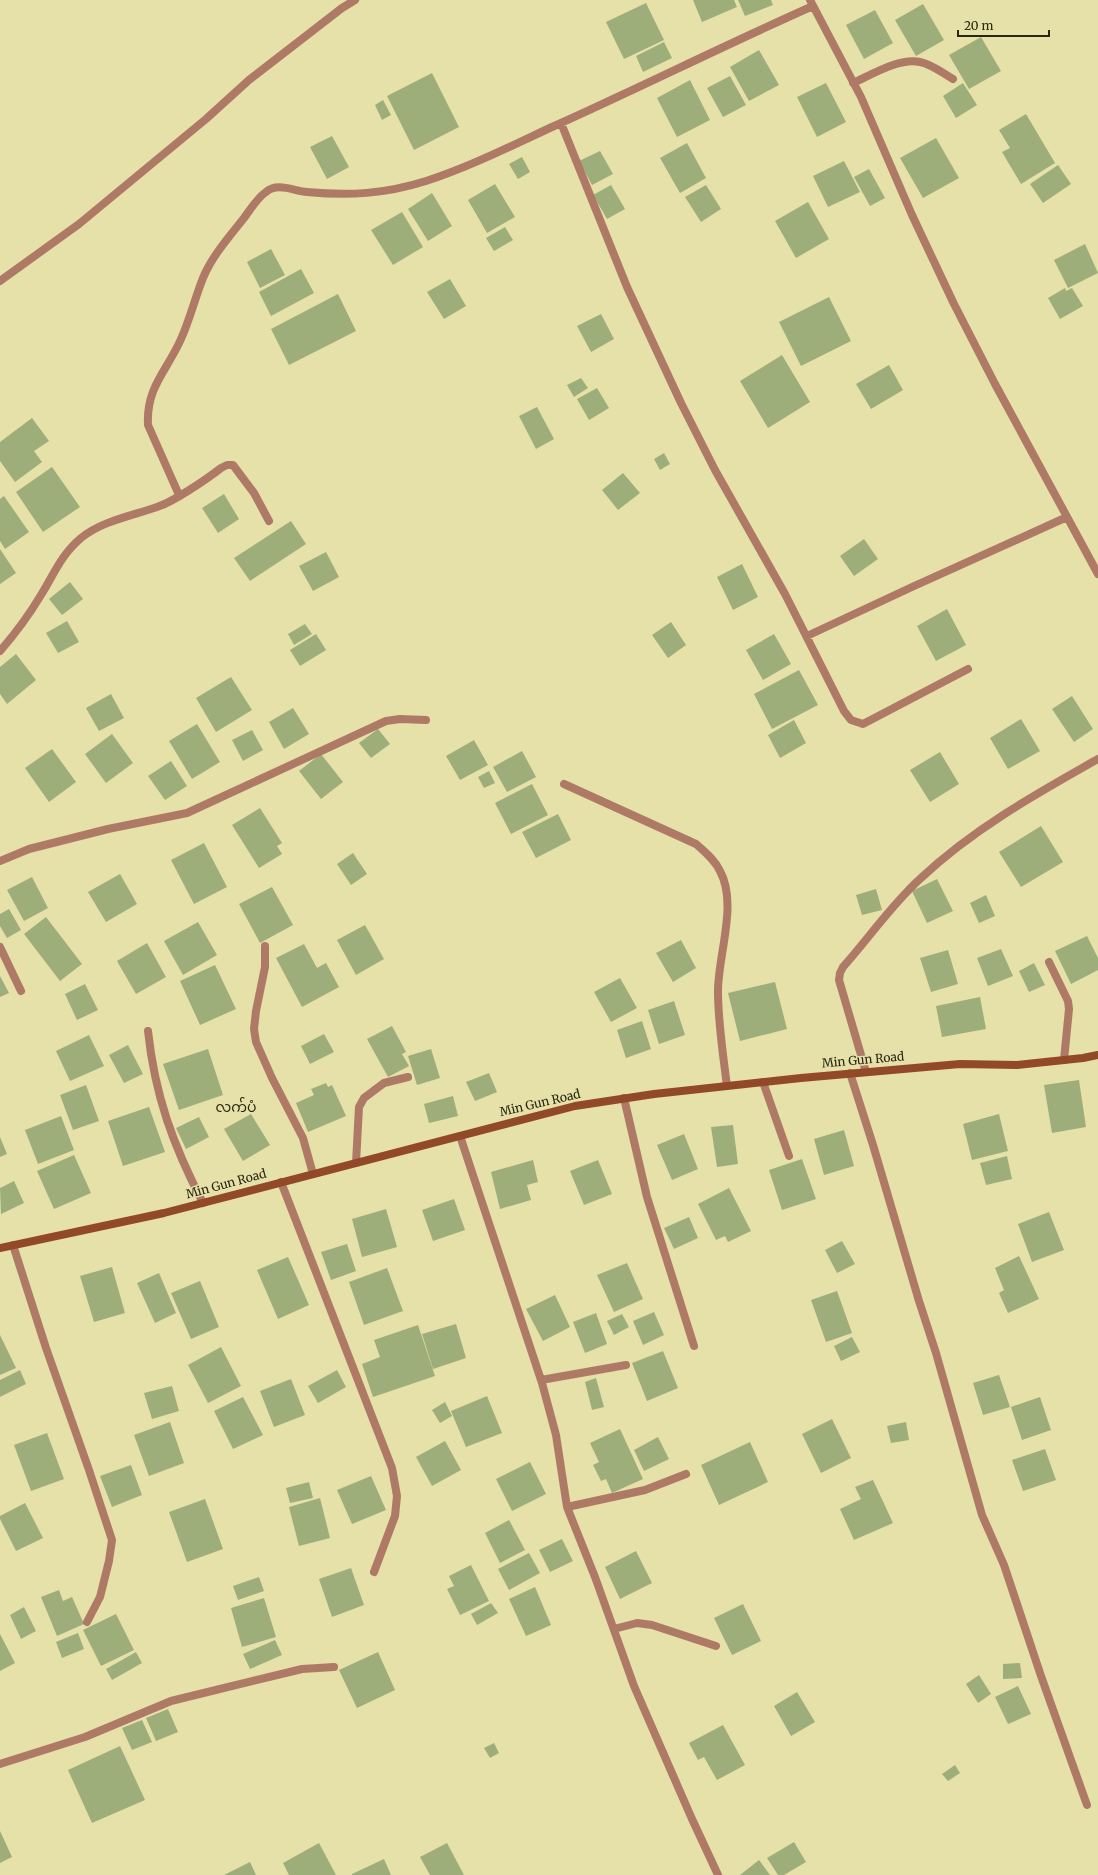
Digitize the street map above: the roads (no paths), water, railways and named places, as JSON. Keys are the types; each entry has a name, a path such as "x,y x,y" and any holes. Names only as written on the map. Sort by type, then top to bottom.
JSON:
{"street":[{"path":"0,281 79,224 206,119 249,80 342,8 355,0"},
{"path":"179,495 148,426 150,400 156,382 180,341 203,278 210,264 222,246 265,192 280,187 302,192 355,195 397,189 425,181 458,169 638,88 812,3 853,83 912,215 948,290 996,384 1098,574"},
{"path":"853,83 892,66 912,60 921,62 953,79"},
{"path":"561,123 627,287 681,403 715,470 785,594 844,711 851,720 857,724 863,724 968,668"},
{"path":"0,651 14,635 31,610 56,567 81,538 112,522 158,507 227,465 233,465 254,493 269,521"},
{"path":"807,636 1067,517"},
{"path":"0,860 29,849 108,829 187,813 386,720 426,720"},
{"path":"866,1072 839,980 840,973 843,968 904,895 944,858 988,825 1046,788 1098,759"},
{"path":"564,784 696,844 710,855 720,870 725,882 727,900 718,991 727,1086"},
{"path":"265,946 265,966 254,1029 256,1042 272,1078 303,1138 313,1174"},
{"path":"0,947 20,991"},
{"path":"1049,962 1068,1001 1069,1009 1064,1060"},
{"path":"148,1031 152,1065 163,1114 188,1175 203,1203"},
{"name":"Min Gun Road","path":"0,1248 203,1203 575,1106 624,1098 850,1073 960,1064 1016,1066 1098,1055"},
{"path":"850,1073 873,1145 918,1300 936,1353 982,1515 1004,1565 1041,1676 1087,1805"},
{"path":"356,1163 359,1107 364,1098 384,1083 408,1077"},
{"path":"763,1082 789,1156"},
{"path":"624,1098 647,1197 694,1346"},
{"path":"460,1136 541,1380 556,1435 568,1508 634,1686 660,1748 718,1875"},
{"path":"281,1182 392,1468 397,1496 395,1516 374,1572"},
{"path":"13,1245 46,1348 112,1540 109,1561 100,1597 87,1622"},
{"path":"541,1380 626,1365"},
{"path":"568,1508 645,1490 686,1474"},
{"path":"614,1629 637,1623 652,1625 716,1646"},
{"path":"0,1764 85,1737 171,1701 302,1669 334,1667"}],"district":[{"name":"လက်ပံ","path":"236,1107"}]}
